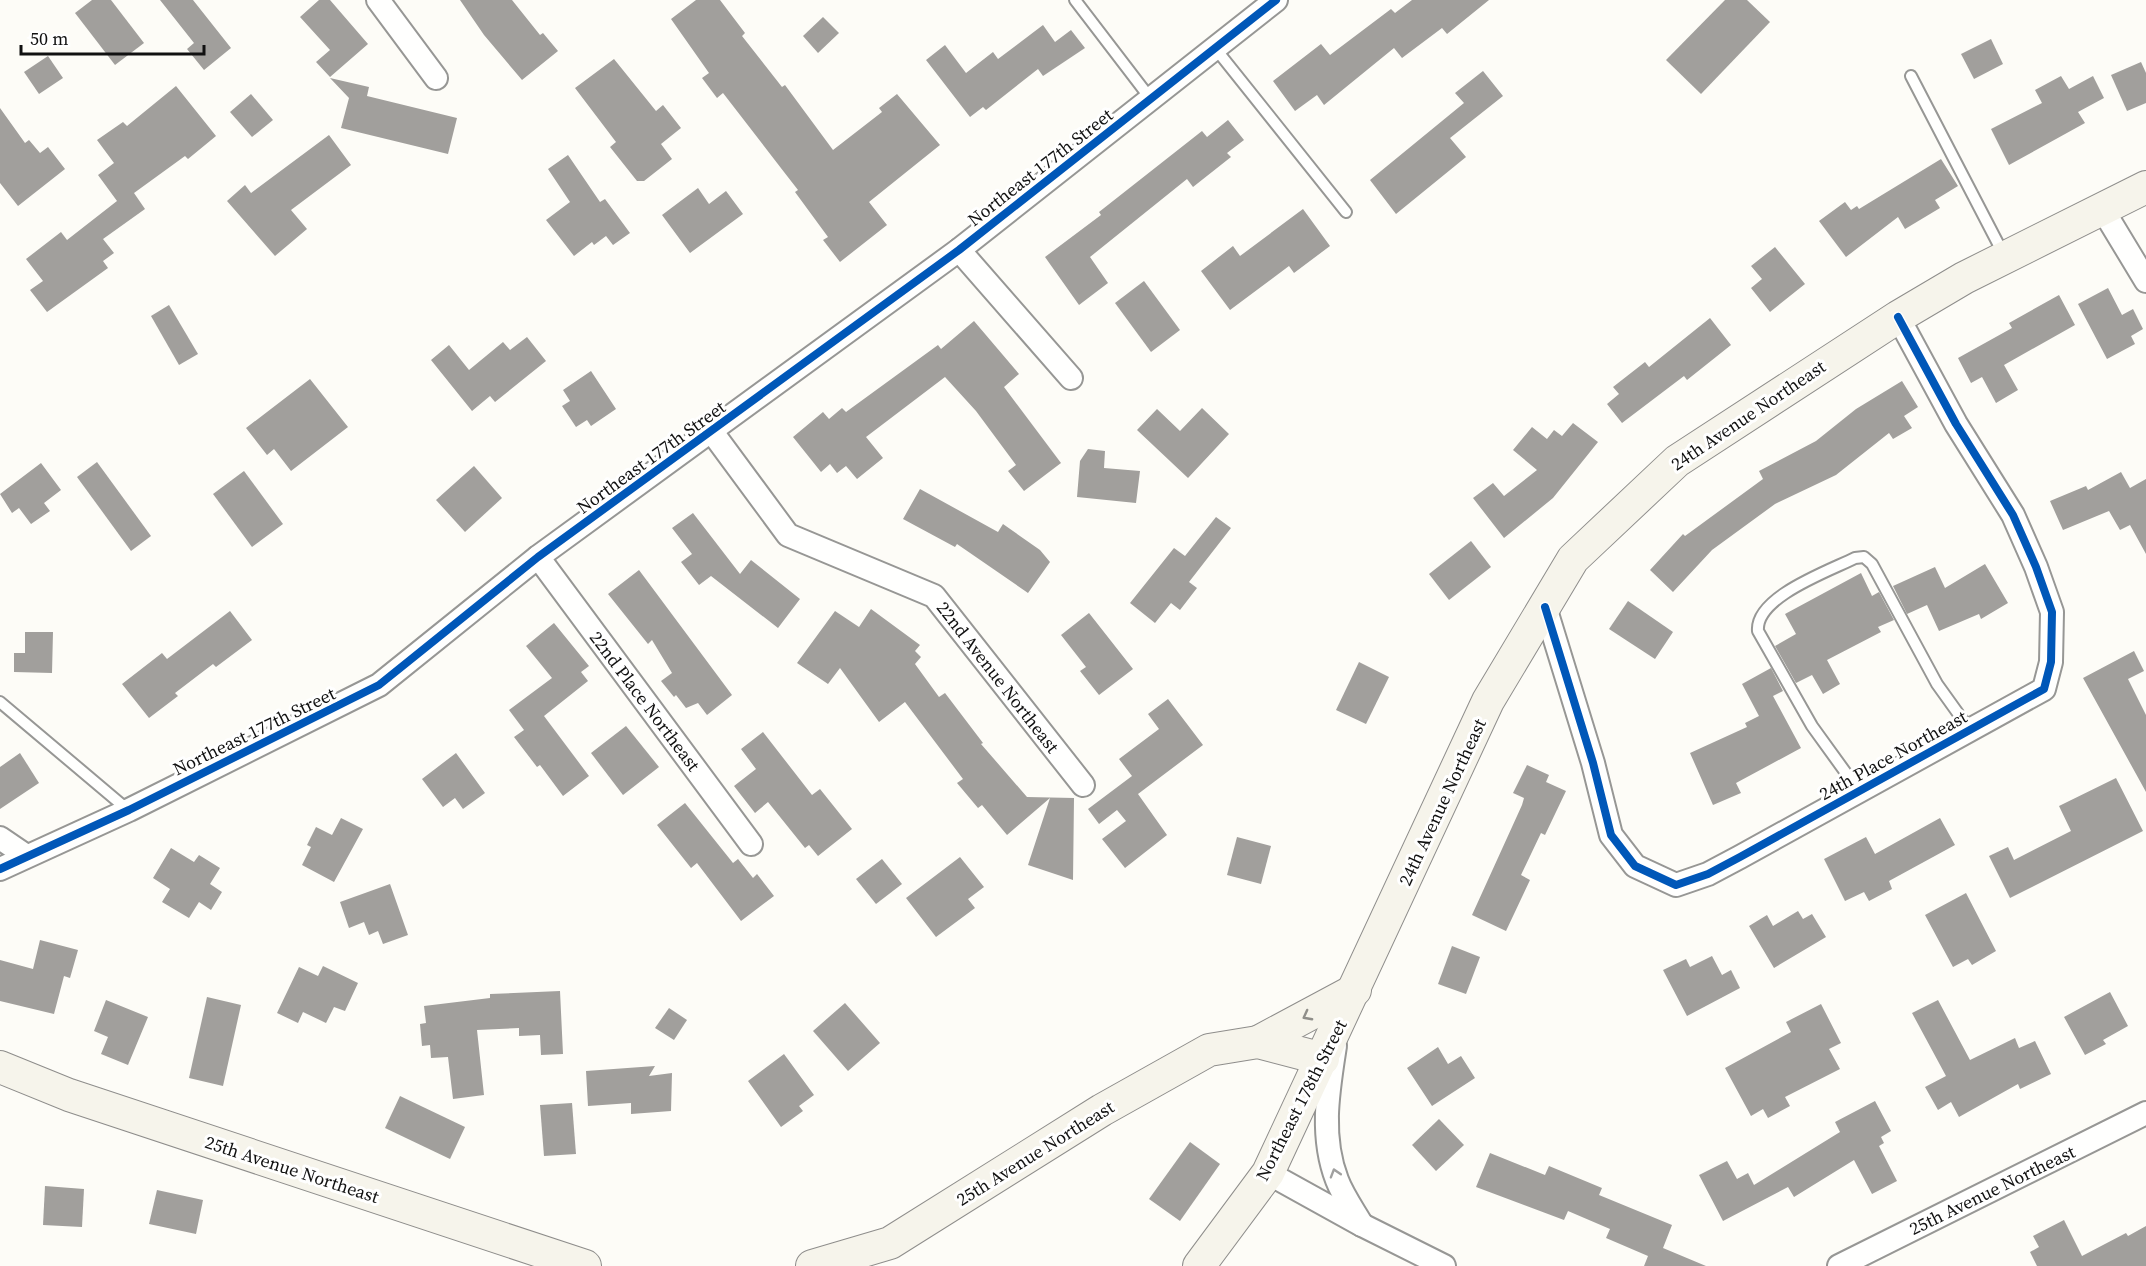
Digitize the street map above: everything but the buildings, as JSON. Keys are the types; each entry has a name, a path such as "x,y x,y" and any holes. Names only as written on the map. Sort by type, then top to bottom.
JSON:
{"main road":[{"name":"24th Avenue Northeast","path":"1355,990 1488,701 1573,560 1677,461 1898,317 1964,278 2146,187"},
{"name":"Northeast 178th Street","path":"1199,1266 1268,1173 1355,990"},
{"name":"25th Avenue Northeast","path":"812,1266 890,1243 1102,1110 1209,1050 1258,1042 1355,990"},
{"name":"25th Avenue Northeast","path":"1258,1042 1323,1059"},
{"name":"25th Avenue Northeast","path":"0,1067 69,1095 585,1266"}],"street":[{"path":"378,0 436,78"},
{"name":"Northeast 177th Street","path":"0,868 129,810 380,685 538,557 959,250 1276,0"},
{"path":"2103,210 2146,281"},
{"path":"959,250 1071,378"},
{"name":"24th Place Northeast","path":"1545,607 1593,763 1611,835 1635,866 1676,885 1708,874 2044,689 2051,662 2052,612 2013,515 1956,424 1898,317"},
{"name":"22nd Avenue Northeast","path":"712,432 788,535 934,596 1083,785"},
{"name":"22nd Place Northeast","path":"538,557 751,844"},
{"path":"0,838 25,855"},
{"path":"1338,1027 1328,1093 1326,1141 1337,1181 1362,1226"},
{"name":"25th Avenue Northeast","path":"1839,1266 2146,1113"},
{"path":"1268,1173 1362,1226 1444,1266"}],"lane":[{"path":"1075,0 1150,98"},
{"path":"1215,48 1346,212"},
{"path":"1911,76 2006,257"},
{"path":"1859,791 1812,726 1758,631 1757,622 1761,614 1776,598 1856,558 1864,557 1872,564 1937,684 1970,730"},
{"path":"0,702 129,810"}],"cycle path":[{"path":"0,869 129,810 379,685 538,557 959,250 1276,0"},
{"path":"1545,607 1593,763 1611,835 1635,866 1676,885 1708,874 1740,857 2044,689 2051,662 2052,612 2036,567 2013,515 1956,424 1898,317"}]}
